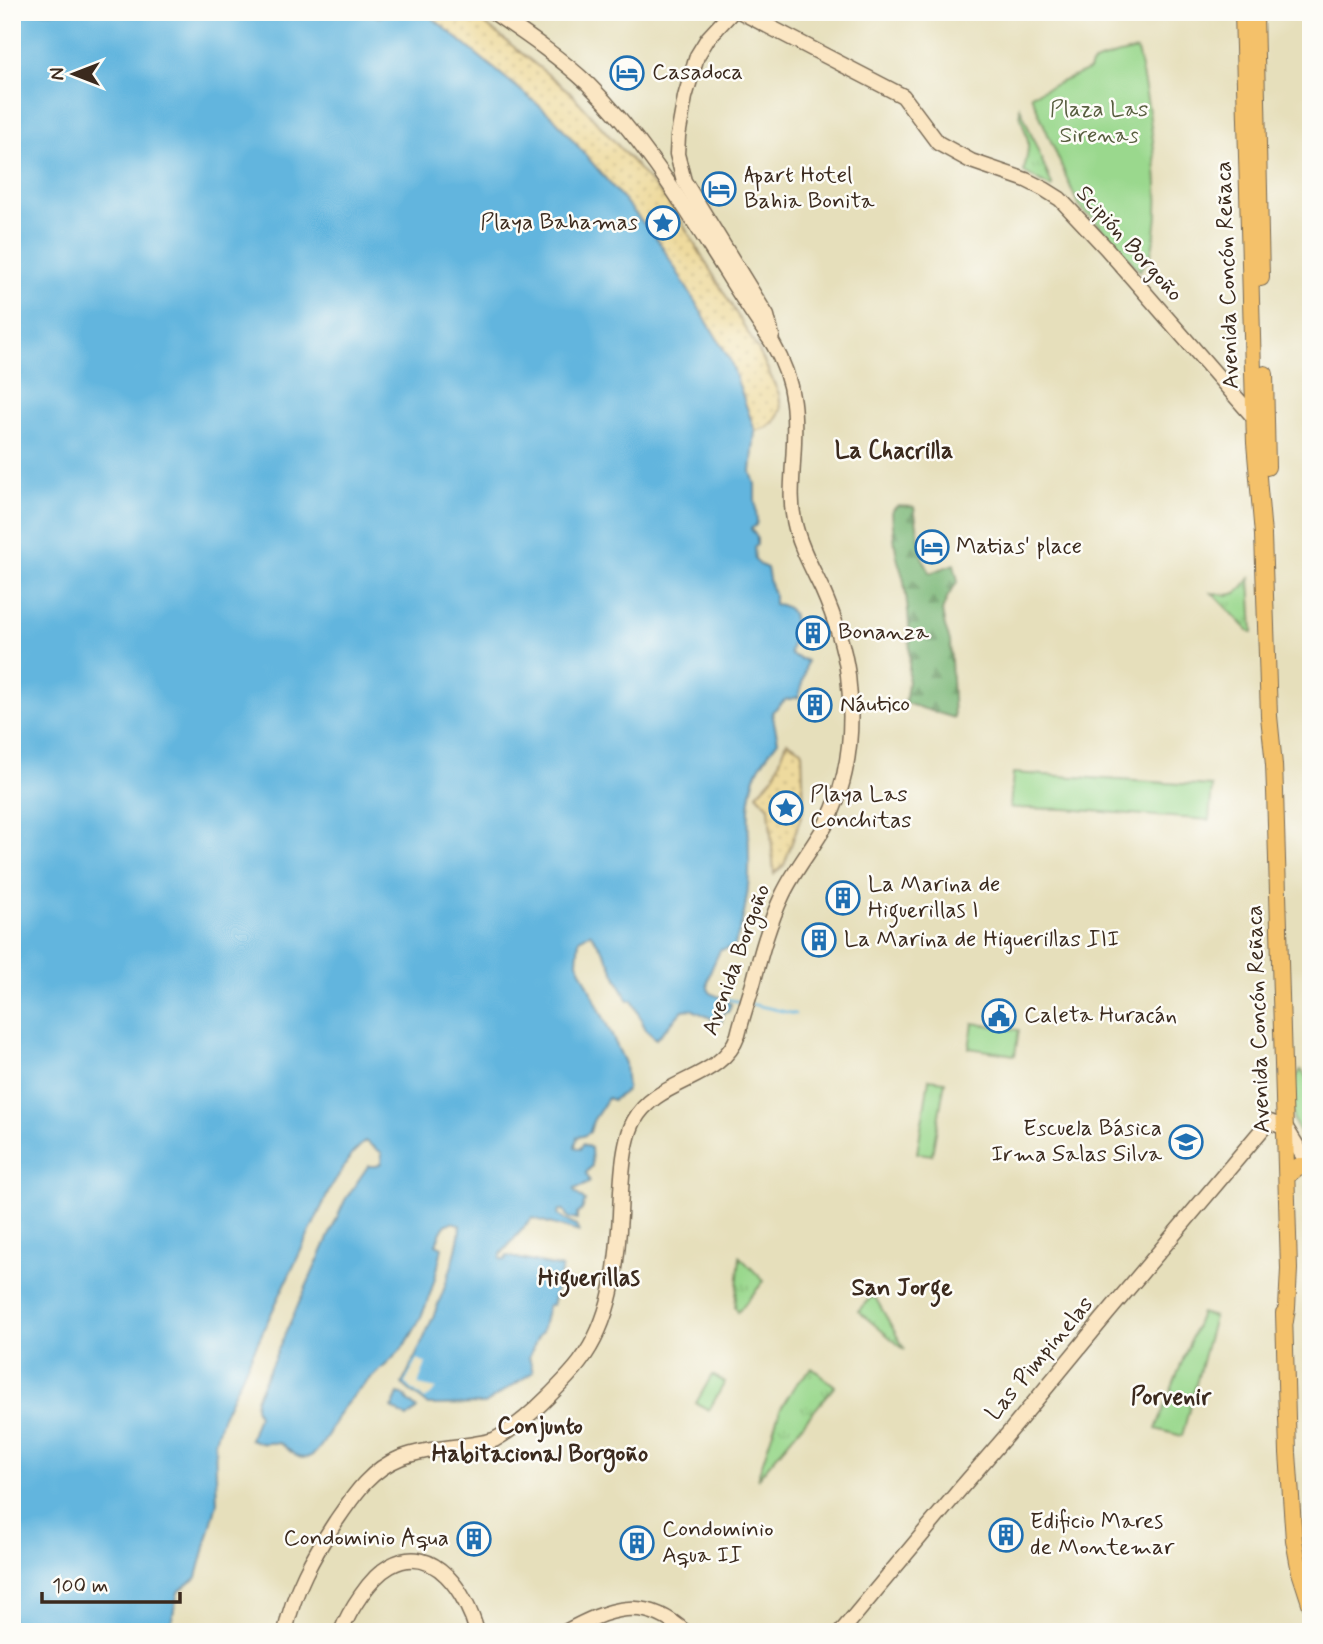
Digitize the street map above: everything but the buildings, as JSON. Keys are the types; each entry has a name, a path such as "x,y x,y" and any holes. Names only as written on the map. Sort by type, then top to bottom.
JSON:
{"main road":[{"name":"Avenida Concón Reñaca","path":"1243,12 1257,480 1263,535 1269,716 1274,765 1281,1126 1280,1252 1285,1321 1288,1453 1294,1540 1311,1606"},
{"name":"Avenida Concón Reñaca","path":"1255,12 1267,467 1263,535"},
{"name":"Avenida Concón Reñaca","path":"1281,1126 1287,1176 1289,1269 1285,1321"},
{"path":"1287,1176 1299,1166 1311,1169"}],"street":[{"name":"Avenida Borgoño","path":"285,1632 298,1589 314,1555 351,1499 373,1474 403,1457 494,1440 507,1433 540,1405 580,1362 597,1333 611,1290 626,1144 632,1125 653,1098 706,1070 724,1057 736,1042 770,924 795,871 825,825 837,799 847,762 850,736 849,691 841,642 829,607 803,550 794,520 791,494 795,430 793,397 784,364 686,208 608,106 568,67 493,12"},
{"path":"732,12 708,38 697,56 685,97 677,154 684,181 767,316 773,344"},
{"name":"Scipión Borgoño","path":"741,12 904,96 938,143 971,161 1026,180 1060,199 1255,419"},
{"name":"Las Pimpinelas","path":"841,1632 1260,1132 1270,1122 1281,1126"},
{"path":"1281,1126 1311,1169"},
{"path":"341,1632 364,1592 377,1576 393,1564 408,1560 429,1563 447,1575 459,1591 478,1629"},
{"path":"565,1632 599,1615 631,1609 661,1615 685,1632"}],"green space":[{"name":"Plaza Las Sirenas","path":"1137,50 1151,128 1157,201 1153,246 1149,262 1144,263 1140,271 1077,202 1031,95 1089,70 1091,65 1099,60"},
{"path":"1020,107 1052,188 1024,172 1028,142"},
{"path":"897,506 914,507 922,557 930,573 954,564 958,581 942,611 950,641 954,718 905,703 910,658 909,628 904,582 894,536 892,511"},
{"path":"1250,578 1253,632 1212,593 1234,594"},
{"path":"1013,773 1212,786 1209,820 1065,809 1010,808"},
{"path":"973,1023 1019,1030 1015,1055 969,1048"},
{"path":"1301,1070 1311,1082 1311,1153 1293,1120 1291,1085"},
{"path":"929,1079 945,1081 932,1155 917,1153"},
{"path":"740,1257 764,1281 738,1312 735,1307"},
{"path":"875,1297 905,1350 858,1311 870,1298"},
{"path":"1201,1313 1214,1317 1182,1436 1156,1429"},
{"path":"812,1368 835,1386 757,1479 780,1410 795,1385"},
{"path":"712,1375 725,1382 709,1410 696,1403"}],"sand":[{"name":"Playa Bahamas","path":"440,12 466,12 479,19 571,93 672,206 760,353 779,394 781,409 776,420 768,427 755,431 730,360 658,240 553,117 430,16"},
{"name":"Playa Las Conchitas","path":"787,742 802,750 804,808 784,865 774,874 769,807 757,794 774,776"}],"water":[{"path":"12,12 376,12 379,17 391,12 404,12 430,16 553,117 658,240 730,360 755,431 751,472 755,484 757,521 751,529 757,537 754,547 755,560 767,568 774,604 786,607 792,613 794,622 791,655 807,661 799,697 785,700 772,712 778,741 761,764 753,784 749,809 748,883 742,920 734,947 720,950 710,972 708,984 711,993 727,999 731,1004 728,1012 724,1011 721,1023 691,1009 683,1010 656,1039 646,1030 632,1000 628,1001 605,953 590,933 579,939 577,962 625,1063 627,1090 613,1100 608,1098 593,1121 590,1132 577,1137 575,1147 580,1149 583,1144 591,1148 592,1166 586,1173 590,1182 574,1189 585,1201 582,1210 577,1214 577,1220 568,1218 564,1210 559,1210 558,1214 576,1226 579,1232 532,1218 501,1254 500,1259 505,1260 507,1256 562,1268 552,1305 548,1305 542,1332 529,1357 533,1372 485,1404 428,1405 402,1384 430,1325 452,1265 460,1225 451,1222 444,1227 436,1244 442,1247 437,1272 413,1332 397,1355 342,1409 316,1452 300,1458 281,1444 260,1443 250,1439 258,1416 256,1399 345,1200 368,1166 381,1163 382,1153 365,1141 352,1154 330,1189 222,1418 215,1441 217,1503 197,1577 178,1592 169,1632 12,1632"},
{"path":"398,1394 406,1396 417,1409 407,1418 392,1408"}],"pier":[{"path":"418,1359 426,1363 418,1385 437,1389 425,1400 405,1383"}],"waterway":[{"path":"727,999 741,1002"},
{"path":"751,1004 795,1014"}],"place":[{"name":"Casadoca","path":"627,73"},
{"name":"Apart Hotel Bahia Bonita","path":"719,189"},
{"name":"Playa Bahamas","path":"663,223"},
{"name":"Matias' place","path":"932,547"},
{"name":"Bonanza","path":"813,633"},
{"name":"Náutico","path":"815,705"},
{"name":"Playa Las Conchitas","path":"786,808"},
{"name":"La Marina de Higuerillas I","path":"843,898"},
{"name":"La Marina de Higuerillas III","path":"819,940"},
{"name":"Caleta Huracán","path":"999,1016"},
{"name":"Escuela Básica Irma Salas Silva","path":"1186,1142"},
{"name":"Edificio Mares de Montemar","path":"1006,1535"},
{"name":"Condominio Aqua","path":"474,1539"},
{"name":"Condominio Aqua II","path":"637,1543"}],"district":[{"name":"La Chacrilla","path":"894,451"},
{"name":"Higuerillas","path":"589,1278"},
{"name":"San Jorge","path":"902,1288"},
{"name":"Porvenir","path":"1171,1397"},
{"name":"Conjunto Habitacional Borgoño","path":"540,1440"}]}
